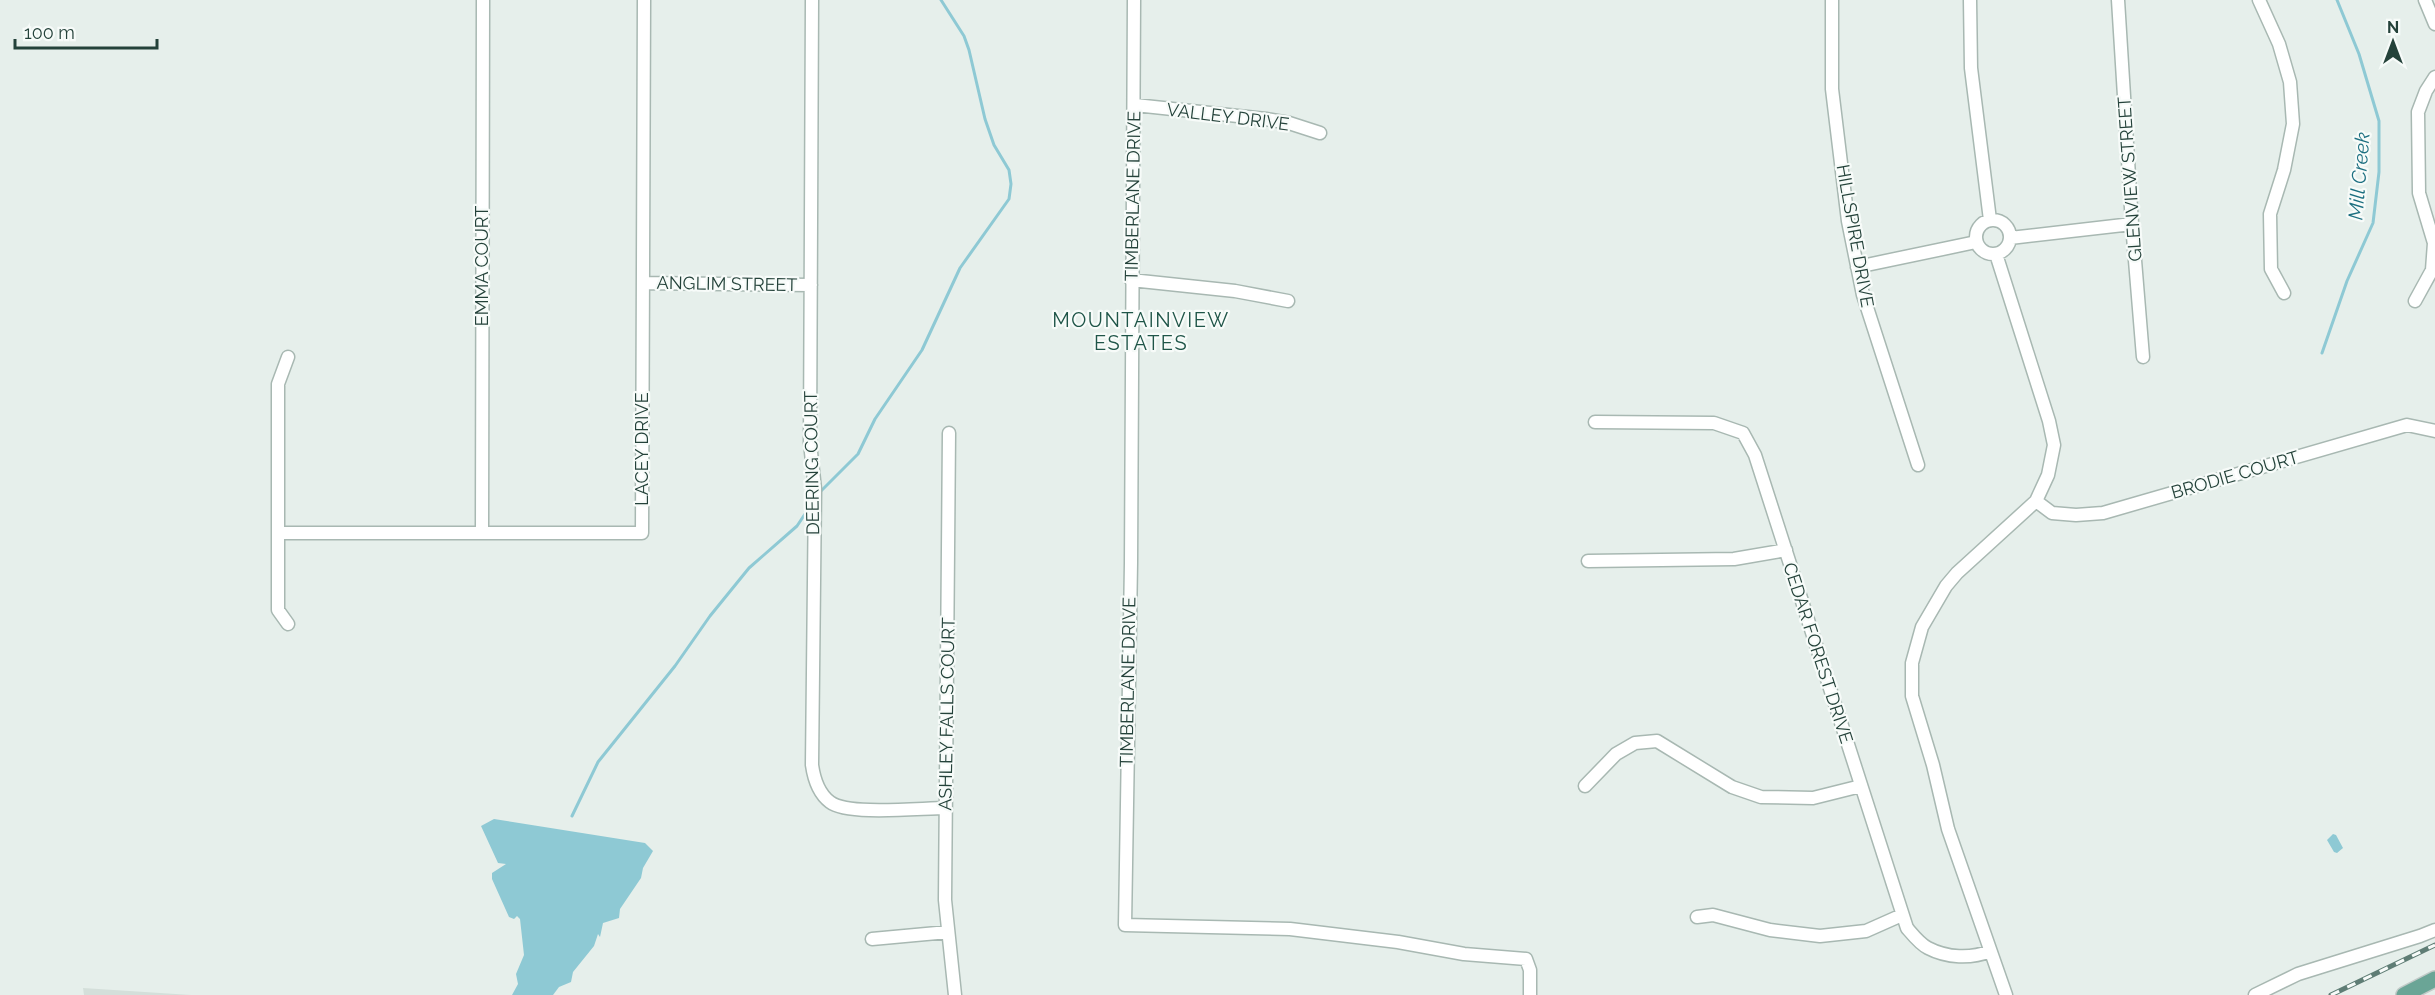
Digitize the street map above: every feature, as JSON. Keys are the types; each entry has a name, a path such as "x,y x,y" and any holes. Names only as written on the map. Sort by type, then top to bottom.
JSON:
{"main road":[{"path":"2404,995 2435,979"}],"street":[{"name":"EMMA COURT","path":"482,532 483,0"},
{"name":"LACEY DRIVE","path":"278,533 642,533 644,0"},
{"name":"DEERING COURT","path":"812,0 810,443 814,489 812,765 815,784 830,802 849,810 946,808"},
{"name":"TIMBERLANE DRIVE","path":"1134,0 1131,552 1125,924 1290,929 1398,942 1464,954 1526,959 1530,970 1530,995"},
{"name":"HILLSPIRE DRIVE","path":"1832,0 1832,89 1848,221 1863,295 1918,465"},
{"path":"1970,0 1971,68 1990,220"},
{"name":"GLENVIEW STREET","path":"2118,0 2143,357"},
{"path":"2259,0 2279,44 2290,82 2292,103 2293,124 2284,170 2270,214 2271,268 2284,293"},
{"path":"2425,0 2435,24"},
{"path":"2415,301 2433,270 2434,243 2419,193 2418,112 2426,91 2435,77"},
{"name":"VALLEY DRIVE","path":"1135,105 1289,123 1320,133"},
{"path":"1990,220 2004,224 2010,238 2006,248 1996,254 1981,251 1975,236 1980,226 1990,220"},
{"path":"2010,238 2132,224"},
{"path":"1857,267 1976,242"},
{"path":"1996,254 2049,421 2054,445 2048,476 2036,501 1946,586 1922,627 1912,663 1912,696 1933,765 1948,829 2006,995"},
{"path":"1131,280 1235,291 1288,301"},
{"name":"ANGLIM STREET","path":"643,283 812,285"},
{"path":"288,357 278,384 278,610 288,624"},
{"name":"CEDAR FOREST DRIVE","path":"1595,422 1714,423 1743,433 1755,455 1907,928 1927,948 1950,956 1980,955 1990,951"},
{"name":"BRODIE COURT","path":"2036,501 2052,513 2076,515 2103,513 2407,425 2435,431"},
{"name":"ASHLEY FALLS COURT","path":"949,433 945,900 955,995"},
{"path":"1588,561 1734,559 1786,550"},
{"path":"1585,786 1616,754 1635,743 1657,741 1732,787 1761,797 1812,798 1861,786"},
{"path":"1697,917 1713,915 1770,930 1820,936 1866,932 1902,915"},
{"path":"2255,995 2298,974 2435,930"},
{"path":"872,939 948,932"}],"shaded area":[{"path":"83,988 191,995 84,995"}],"water":[{"path":"494,819 645,843 653,851 643,868 641,878 620,909 619,918 603,923 600,937 598,934 594,946 573,972 571,982 559,987 553,995 512,995 518,984 516,974 524,955 520,919 517,916 514,919 509,917 492,879 492,873 506,864 498,863 481,826"},
{"path":"2333,834 2336,835 2343,848 2337,853 2327,840"}],"waterway":[{"path":"821,491 858,454 875,419 922,350 960,268 1009,199 1011,184 1009,170 994,145 985,119 969,50 964,36 941,0"},
{"name":"Mill Creek","path":"2322,353 2347,281 2373,223 2379,172 2379,121 2359,54 2337,0"},
{"path":"572,816 598,762 675,666 710,616 749,568 797,526 807,511"}],"railway":[{"path":"2331,995 2435,945"}],"district":[{"name":"MOUNTAINVIEW ESTATES","path":"1141,332"}]}
